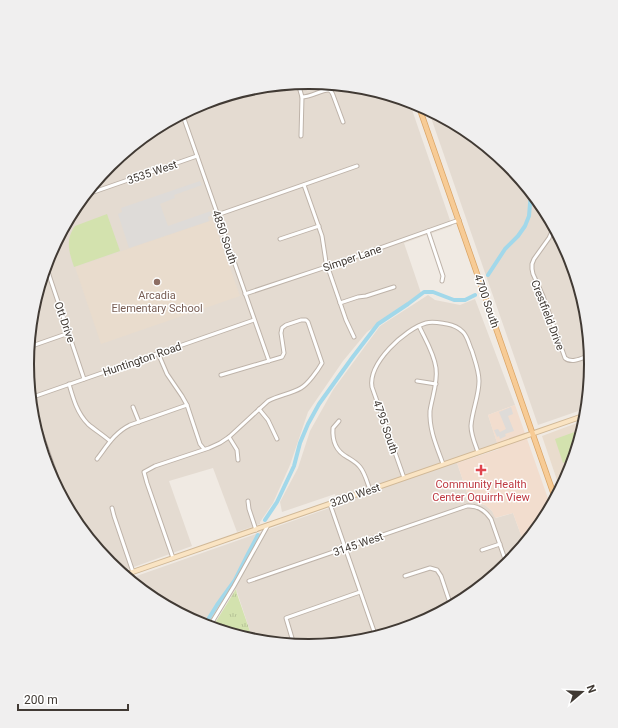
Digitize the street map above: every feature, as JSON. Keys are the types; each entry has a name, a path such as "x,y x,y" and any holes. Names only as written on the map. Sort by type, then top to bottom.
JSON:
{"main road":[{"name":"4700 South","path":"421,113 553,492"}],"street":[{"path":"300,90 302,97 301,136"},
{"path":"302,97 331,91 334,95 343,122"},
{"name":"4850 South","path":"184,119 269,361"},
{"name":"3535 West","path":"96,191 197,156"},
{"path":"217,215 357,166"},
{"path":"304,185 319,226 323,241 324,254 340,303 354,338"},
{"name":"Simper Lane","path":"245,294 459,220"},
{"path":"280,239 319,226"},
{"path":"428,231 443,276 442,281"},
{"name":"Crestfield Drive","path":"551,234 534,259 532,272 543,296 565,358 568,361 572,361 584,357"},
{"name":"Ott Drive","path":"49,275 84,379"},
{"path":"340,303 394,287"},
{"path":"173,558 146,483 144,472 155,466 214,446 229,437 259,409 274,398 299,389 305,385 322,363 309,324 304,319 286,325 282,328 281,333 284,356 221,375"},
{"name":"Huntington Road","path":"36,396 254,320"},
{"path":"443,464 433,437 430,419 430,409 436,384 436,369 431,351 419,326 424,324 434,322 447,324 458,328 466,336 478,374 478,386 471,425 472,434 478,452"},
{"name":"4795 South","path":"404,478 372,387 371,380 372,375 391,346 412,329 419,326"},
{"path":"35,345 69,333"},
{"path":"158,353 167,374 182,396 200,444 204,449"},
{"path":"417,381 436,384"},
{"path":"69,384 78,409 84,419 110,441"},
{"path":"97,459 116,434 124,428 186,405"},
{"path":"133,407 139,422"},
{"path":"259,409 268,420 277,439"},
{"name":"3200 West","path":"133,572 579,416"},
{"path":"339,421 333,428 333,438 335,443 341,453 356,462 364,472 370,490"},
{"path":"229,437 237,450 238,460"},
{"path":"248,501 256,530"},
{"path":"330,504 374,631"},
{"name":"3145 West","path":"249,581 467,506 476,506 488,514 500,544"},
{"path":"112,508 133,572"},
{"path":"213,621 268,525"},
{"path":"482,550 500,544 504,557"},
{"path":"405,576 430,568 437,570 441,576 449,600"},
{"path":"292,638 286,618 360,592"}],"shaded area":[{"path":"309,89 345,91 363,94 380,98 412,109 452,226 404,243 421,293 367,332 343,361 308,412 290,465 273,503 260,524 237,532 213,468 169,481 192,546 127,570 102,545 80,517 62,486 43,435 39,418 36,400 34,364 36,328 39,310 43,293 62,242 80,211 102,183 128,157 156,135 187,117 204,110 238,98 255,94 273,91"},
{"path":"431,117 462,135 490,157 516,183 538,211 556,242 575,293 582,328 584,364 580,410 538,425"},
{"path":"200,181 202,185 174,195 175,198 160,204 168,226 211,211 212,215 208,217 209,221 129,248 118,214 122,212 121,208"},
{"name":"Arcadia Elementary School","path":"213,220 240,296 101,344 75,267"},
{"path":"428,295 435,300 460,305 475,299 515,405 488,415 499,448 457,463 470,501 485,505 492,511 496,518 513,513 522,538 516,545 490,571 462,593 431,611 380,630 345,637 309,639 273,637 251,633 236,589 213,621 187,611 171,602 156,593 135,577 338,505 335,494 282,512 280,502 298,468 310,431 333,390 380,326"},
{"path":"515,405 548,500 538,517 522,538 513,513 495,518 492,511 485,505 470,501 457,463 499,449 488,415"},
{"path":"511,407 513,414 508,416 514,431 505,434 506,436 500,439 499,436 497,437 494,430 498,429 500,432 506,429 499,412"},
{"path":"578,423 575,435 558,482 542,436"}],"green space":[{"path":"107,214 120,251 74,267 69,251 69,241 75,226"},
{"path":"576,432 565,462 563,463 555,439"},
{"path":"236,589 251,633 216,622"}],"waterway":[{"path":"488,275 505,249 518,236 525,226 529,216 530,201"},
{"path":"265,520 277,502 294,466 300,443 319,404 378,324 424,292 433,292 454,300 465,300 475,295"},
{"path":"208,619 235,580 258,535"}],"place":[{"name":"Arcadia Elementary School","path":"157,282"},
{"name":"Community Health Center Oquirrh View","path":"481,470"}]}
